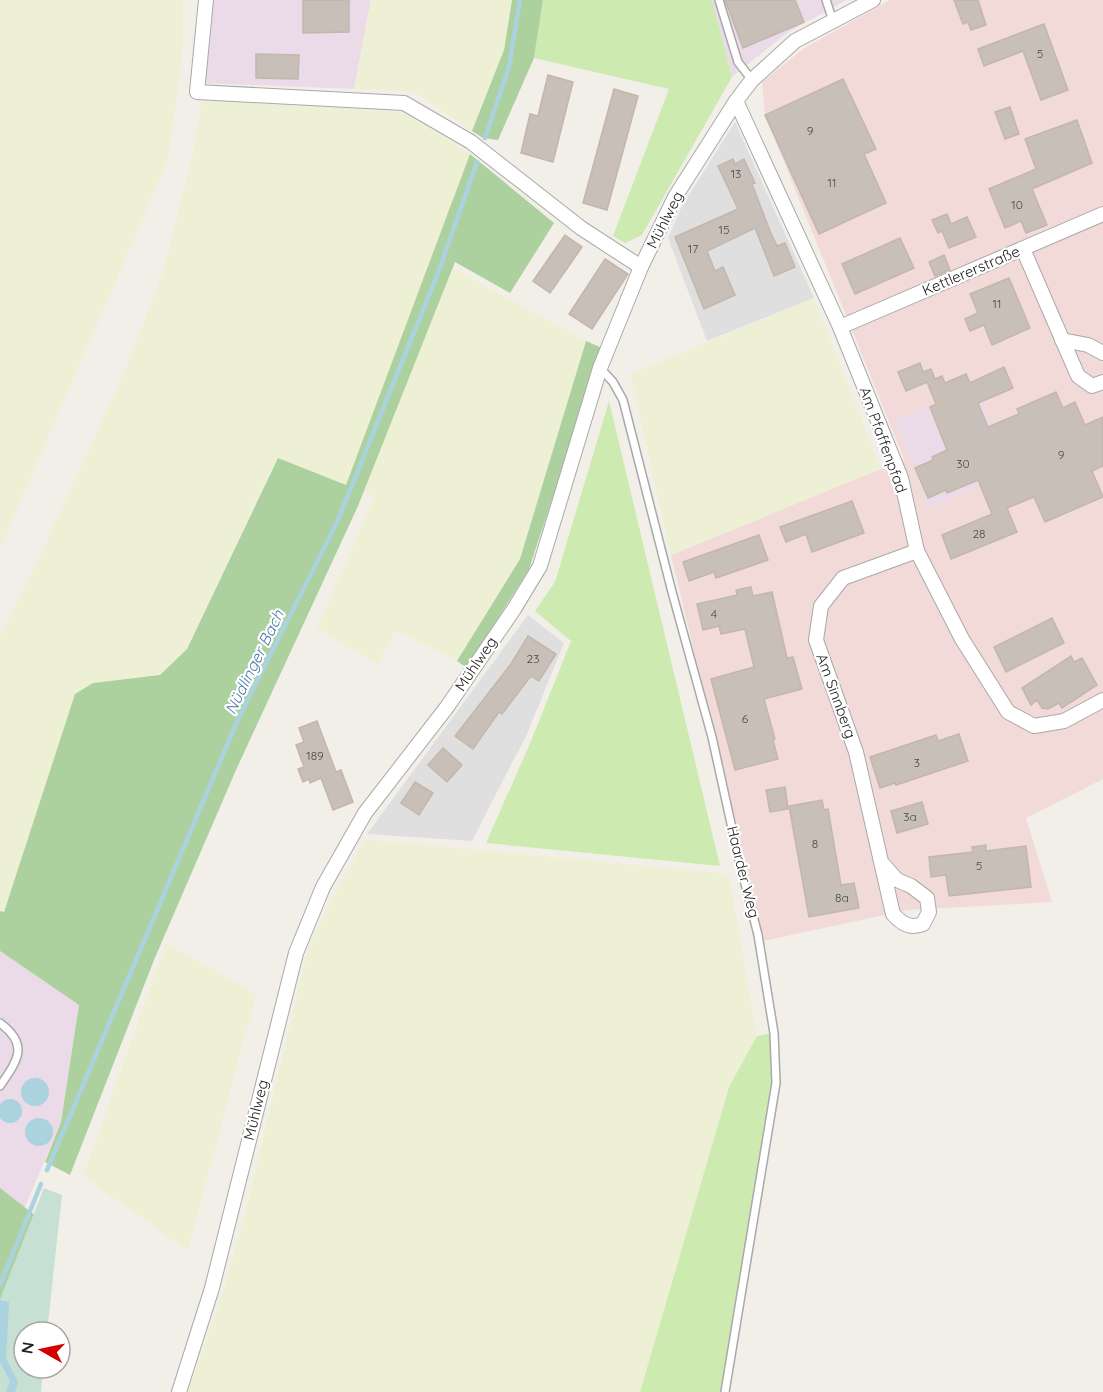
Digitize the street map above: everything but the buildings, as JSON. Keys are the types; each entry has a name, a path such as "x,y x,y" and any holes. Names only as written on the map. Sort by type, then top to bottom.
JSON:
{"street":[{"path":"206,0 197,92 404,103 471,142 581,228 641,267"},
{"name":"Mühlweg","path":"179,1392 212,1288 296,953 323,887 365,813 447,707 514,609 540,566 600,368 641,267 675,197 736,101 752,80 795,41 873,0"},
{"name":"Am Pfaffenpfad","path":"736,101 840,327 901,478 917,551 962,639 1008,711 1034,726 1065,721 1103,700"},
{"name":"Kettlererstraße","path":"840,327 1103,214"},
{"path":"1023,249 1078,376 1092,386 1103,382"},
{"path":"1062,340 1088,345 1103,352"},
{"name":"Am Sinnberg","path":"881,862 897,880 911,886 927,898 930,912 924,924 915,927 901,924 893,914 881,862 856,752 816,640 821,606 843,578 917,551"}],"lane":[{"path":"719,0 738,62 752,80"},
{"path":"826,0 833,21"},
{"name":"Haarder Weg","path":"600,368 613,382 623,400 712,737 758,935 774,1033 776,1083 725,1392"},
{"path":"0,1023 15,1036 19,1046 15,1064 0,1086"}],"shaded area":[{"path":"205,0 371,0 354,89 201,83"},
{"path":"712,0 847,0 788,32 732,77"},
{"path":"890,0 1103,0 1103,779 1026,818 1052,902 908,910 763,941 671,555 904,459 765,115 762,82 803,49"},
{"path":"735,122 814,298 707,341 668,238 682,206"},
{"path":"976,388 1012,474 929,507 895,420"},
{"path":"528,615 564,643 527,734 472,841 367,834"},
{"path":"0,951 79,1005 61,1122 0,1265"}],"green space":[{"path":"0,0 183,0 183,51 168,160 0,549"},
{"path":"371,0 512,0 504,50 472,131 412,91 354,89"},
{"path":"512,0 543,0 534,58 498,140 483,138 472,131 504,50"},
{"path":"543,0 712,0 732,77 642,235 625,243 613,236 669,89 534,58"},
{"path":"202,100 406,112 470,154 436,259 586,341 520,559 457,661 396,631 378,664 317,629 374,497 277,457 187,648 160,675 93,683 75,694 4,912 0,911 0,636 29,579 124,373 164,269 191,162"},
{"path":"470,154 554,223 510,293 455,262 358,506 236,770 154,960 70,1175 45,1162 61,1122 79,1005 0,951 0,911 4,912 75,694 93,683 160,675 187,649 278,458 346,485"},
{"path":"814,298 881,469 671,555 630,374"},
{"path":"586,341 602,348 529,569 467,668 457,661 520,559"},
{"path":"609,401 720,866 486,843 531,741 571,641 535,611 555,582"},
{"path":"364,839 729,874 757,1036 729,1087 640,1392 188,1392 224,1289 246,1210 309,944"},
{"path":"166,943 256,994 188,1251 83,1176"},
{"path":"773,1033 776,1083 725,1392 640,1392 729,1087 757,1036"},
{"path":"0,1188 45,1223 0,1323"},
{"path":"44,1188 62,1195 48,1320 12,1320 12,1380 42,1380 41,1392 0,1392 0,1299"}],"water":[{"path":"35,1078 45,1082 49,1092 45,1102 35,1106 25,1102 21,1092 25,1082"},
{"path":"10,1099 15,1100 21,1106 21,1116 15,1122 10,1123 5,1122 -1,1116 -2,1111 -1,1106 5,1100"},
{"path":"39,1118 49,1122 53,1132 49,1142 39,1146 29,1142 25,1132 29,1122"},
{"path":"0,1300 9,1302 6,1358 12,1370 12,1380 18,1382 15,1392 6,1392 10,1381 0,1362"}],"waterway":[{"name":"Nüdlinger Bach","path":"485,138 509,67 520,0"},
{"name":"Nüdlinger Bach","path":"47,1170 239,717 338,520 438,273 477,162"},
{"name":"Nüdlinger Bach","path":"0,1285 41,1184"}]}
